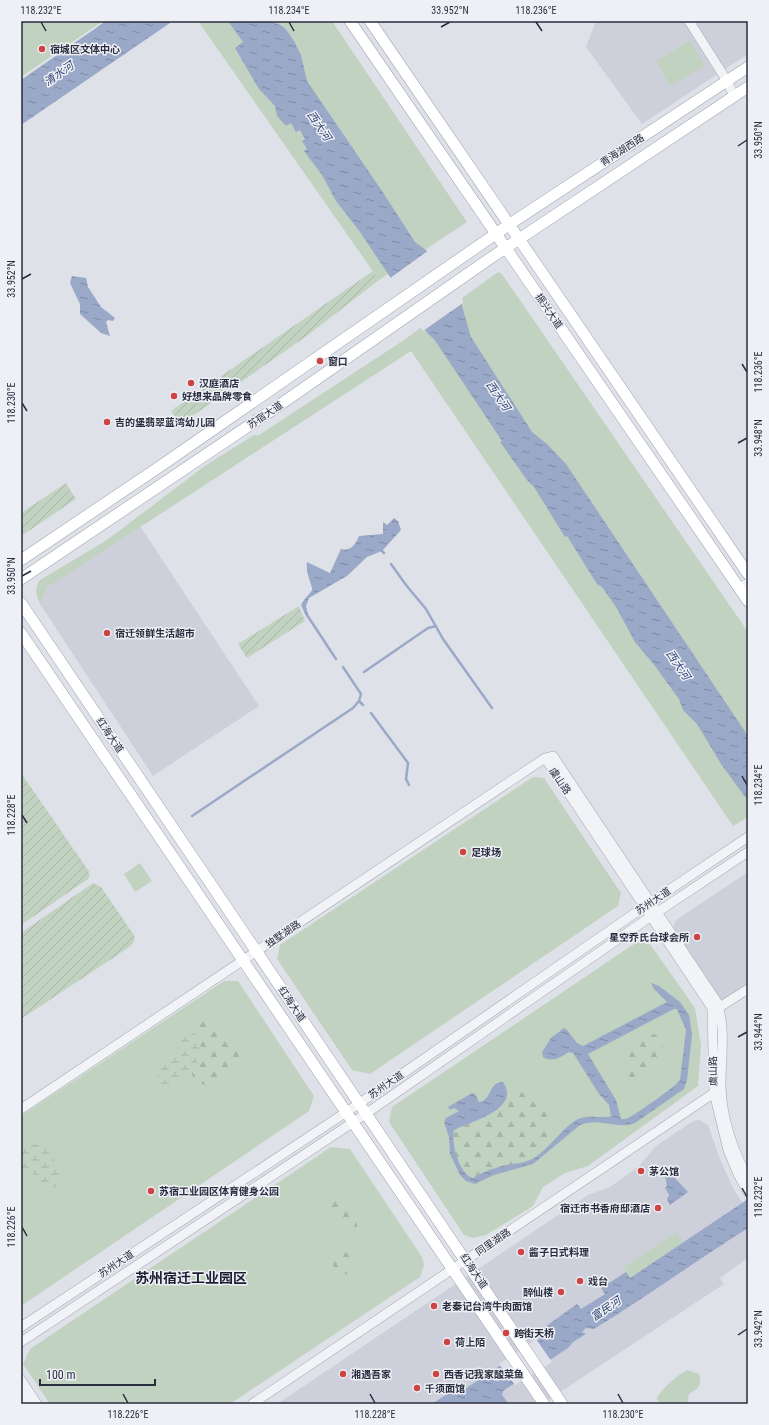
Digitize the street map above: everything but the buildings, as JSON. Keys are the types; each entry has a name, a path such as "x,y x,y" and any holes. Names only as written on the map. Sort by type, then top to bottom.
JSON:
{"main road":[{"name":"振兴大道","path":"350,21 732,576 744,585 748,601"},
{"name":"振兴大道","path":"372,22 747,569"},
{"name":"青海湖西路","path":"496,234 748,67"},
{"name":"青海湖西路","path":"506,248 748,87"},
{"name":"苏宿大道","path":"21,560 162,465 382,311 496,234"},
{"name":"苏宿大道","path":"21,579 394,326 506,248"},
{"name":"红海大道","path":"21,603 256,952 467,1260 562,1404"},
{"name":"红海大道","path":"21,633 454,1269 541,1400"}],"street":[{"path":"689,21 727,81 734,96"},
{"path":"732,576 747,569"},
{"name":"独墅湖路","path":"21,1109 545,758"},
{"name":"虞山路","path":"545,758 647,904 715,1010 723,1031 721,1085 725,1114 734,1147 748,1178"},
{"name":"苏州大道","path":"21,1327 360,1103 647,904 748,837"},
{"name":"苏州大道","path":"21,1342 353,1122 748,852"},
{"path":"715,1010 748,989"},
{"name":"虞山路","path":"715,1010 714,1093 728,1150 738,1174 748,1192"},
{"name":"同里湖路","path":"252,1404 714,1093"},
{"path":"21,1380 37,1404"},
{"path":"21,1393 29,1404"}],"shaded area":[{"path":"596,21 748,21 748,54 642,124 586,47"},
{"path":"140,526 259,706 153,776 40,604 48,587"},
{"path":"748,872 748,993 725,1008 673,927 676,920"},
{"path":"699,1120 708,1125 720,1159 733,1188 748,1211 748,1258 720,1278 724,1284 542,1404 277,1404 588,1195 610,1187 638,1167 656,1146 693,1121"}],"green space":[{"name":"宿城区文体中心","path":"21,21 103,21 21,77"},
{"path":"198,21 332,21 467,222 379,280"},
{"path":"690,40 705,66 670,86 656,61"},
{"path":"373,271 379,280 308,335 181,424 171,411"},
{"path":"498,272 502,274 748,632 748,817 733,826 411,351 48,587 40,604 36,589 40,580 107,540 206,465 254,435 259,435 404,340"},
{"path":"66,483 76,499 21,536 21,513"},
{"path":"299,606 305,621 247,658 238,644"},
{"path":"21,773 90,875 88,879 21,925"},
{"path":"533,777 544,778 621,893 618,906 370,1074 352,1070 277,959 280,945"},
{"path":"140,863 152,881 135,892 124,874"},
{"path":"93,883 101,887 134,935 135,939 131,946 21,1019 21,933"},
{"path":"637,942 650,944 695,1008 701,1045 698,1086 588,1166 565,1173 543,1187 533,1206 486,1235 473,1238 464,1235 389,1122 392,1107"},
{"path":"224,981 238,981 314,1096 309,1111 21,1306 21,1116"},
{"path":"202,1016 211,1019 240,1051 238,1059 213,1082 207,1085 197,1081 192,1074 197,1038 192,1029 192,1022 193,1019"},
{"path":"194,1033 199,1037 200,1042 200,1052 197,1062 187,1074 170,1087 164,1089 158,1084 157,1073 171,1059 183,1038"},
{"path":"652,1034 657,1035 663,1041 661,1055 648,1072 631,1085 628,1084 624,1074 627,1061 636,1044 641,1039"},
{"path":"522,1092 543,1107 550,1115 552,1125 546,1139 533,1153 512,1166 493,1169 473,1178 468,1175 457,1157 453,1136 454,1130 502,1106 506,1101"},
{"path":"37,1143 47,1148 62,1173 63,1180 58,1187 53,1188 44,1186 29,1169 21,1170 21,1147"},
{"path":"331,1147 350,1149 422,1257 424,1265 420,1277 230,1404 50,1404 23,1364 30,1349"},
{"path":"332,1194 347,1202 356,1216 357,1227 353,1232 337,1220 324,1205 325,1200"},
{"path":"676,1232 683,1242 630,1278 623,1268"},
{"path":"344,1252 352,1255 355,1263 352,1271 344,1274 336,1271 333,1263 336,1255"},
{"path":"687,1370 699,1374 700,1384 689,1394 687,1404 659,1404 657,1398 662,1391 674,1379"}],"water":[{"name":"清水河","path":"106,21 173,21 21,125 21,80"},
{"name":"西大河","path":"228,21 272,21 285,28 294,41 301,55 307,81 415,242 426,250 460,299 471,337 532,432 547,444 566,464 748,736 748,801 721,764 697,724 683,710 679,699 635,642 616,607 602,587 597,584 567,536 565,537 534,487 527,480 500,442 502,441 434,339 428,334 360,232 336,201 322,175 304,151 307,149 302,141 305,139 300,130 296,132 291,123 286,126 277,116 275,106 259,89 235,48 243,42"},
{"path":"72,276 86,278 88,287 101,307 115,318 113,321 108,320 106,322 110,336 101,333 80,314 80,304 70,283"},
{"path":"394,518 398,521 401,530 382,551 367,557 347,576 309,598 306,606 308,614 306,616 301,605 312,590 307,570 307,562 330,573 341,549 344,550 352,547 359,536 383,534 383,522 387,525"},
{"path":"651,983 659,986 680,1002 689,1015 692,1035 687,1080 684,1089 635,1123 622,1125 594,1122 580,1125 533,1164 494,1175 475,1184 466,1181 460,1175 450,1154 449,1137 444,1122 446,1118 459,1111 454,1108 450,1110 448,1107 472,1093 475,1094 479,1102 486,1098 492,1088 498,1083 503,1082 507,1091 506,1100 492,1113 454,1130 453,1136 457,1157 464,1171 473,1178 493,1169 525,1162 534,1158 568,1126 578,1119 611,1116 609,1105 599,1094 573,1053 569,1052 557,1059 547,1059 543,1057 542,1052 551,1038 564,1028 577,1043 583,1046 667,1002 654,989","holes":["674,1009 677,1009 686,1030 680,1080 665,1093 629,1118 621,1119 616,1100 588,1054"]},
{"path":"670,1173 688,1192 670,1205 667,1199 669,1195 665,1188 667,1186 665,1176"},
{"name":"富民河","path":"748,1199 748,1228 594,1329 586,1328 582,1332 586,1334 573,1342 568,1348 503,1391 502,1395 509,1404 432,1404 453,1390 456,1395 540,1339 537,1335 543,1331 542,1329 577,1304 581,1309 605,1294 601,1288 626,1272 630,1278"}],"pier":[{"path":"429,250 462,297 463,303 423,331 389,279"},
{"path":"536,1339 552,1362 515,1385 499,1364"}],"waterway":[{"path":"391,564 426,609 443,639 492,708"},
{"path":"307,615 336,659"},
{"path":"364,672 428,628 436,626"},
{"path":"192,816 353,708 359,701 361,694 343,667"},
{"path":"359,701 363,705"},
{"path":"371,713 408,763 406,779 409,785"}],"place":[{"name":"宿城区文体中心","path":"42,49"},
{"name":"窗口","path":"320,361"},
{"name":"汉庭酒店","path":"191,383"},
{"name":"好想来品牌零食","path":"174,396"},
{"name":"吉的堡翡翠蓝湾幼儿园","path":"107,422"},
{"name":"宿迁领鲜生活超市","path":"107,633"},
{"name":"足球场","path":"463,852"},
{"name":"星空乔氏台球会所","path":"697,937"},
{"name":"茅公馆","path":"641,1171"},
{"name":"苏宿工业园区体育健身公园","path":"151,1191"},
{"name":"宿迁市书香府邸酒店","path":"658,1208"},
{"name":"酱子日式料理","path":"521,1252"},
{"name":"戏台","path":"580,1281"},
{"name":"醉仙楼","path":"561,1292"},
{"name":"老秦记台湾牛肉面馆","path":"434,1306"},
{"name":"跨街天桥","path":"506,1333"},
{"name":"荷上陌","path":"447,1342"},
{"name":"湘遇吾家","path":"343,1374"},
{"name":"西香记我家酸菜鱼","path":"436,1374"},
{"name":"千须面馆","path":"417,1388"}],"district":[{"name":"苏州宿迁工业园区","path":"191,1278"}]}
